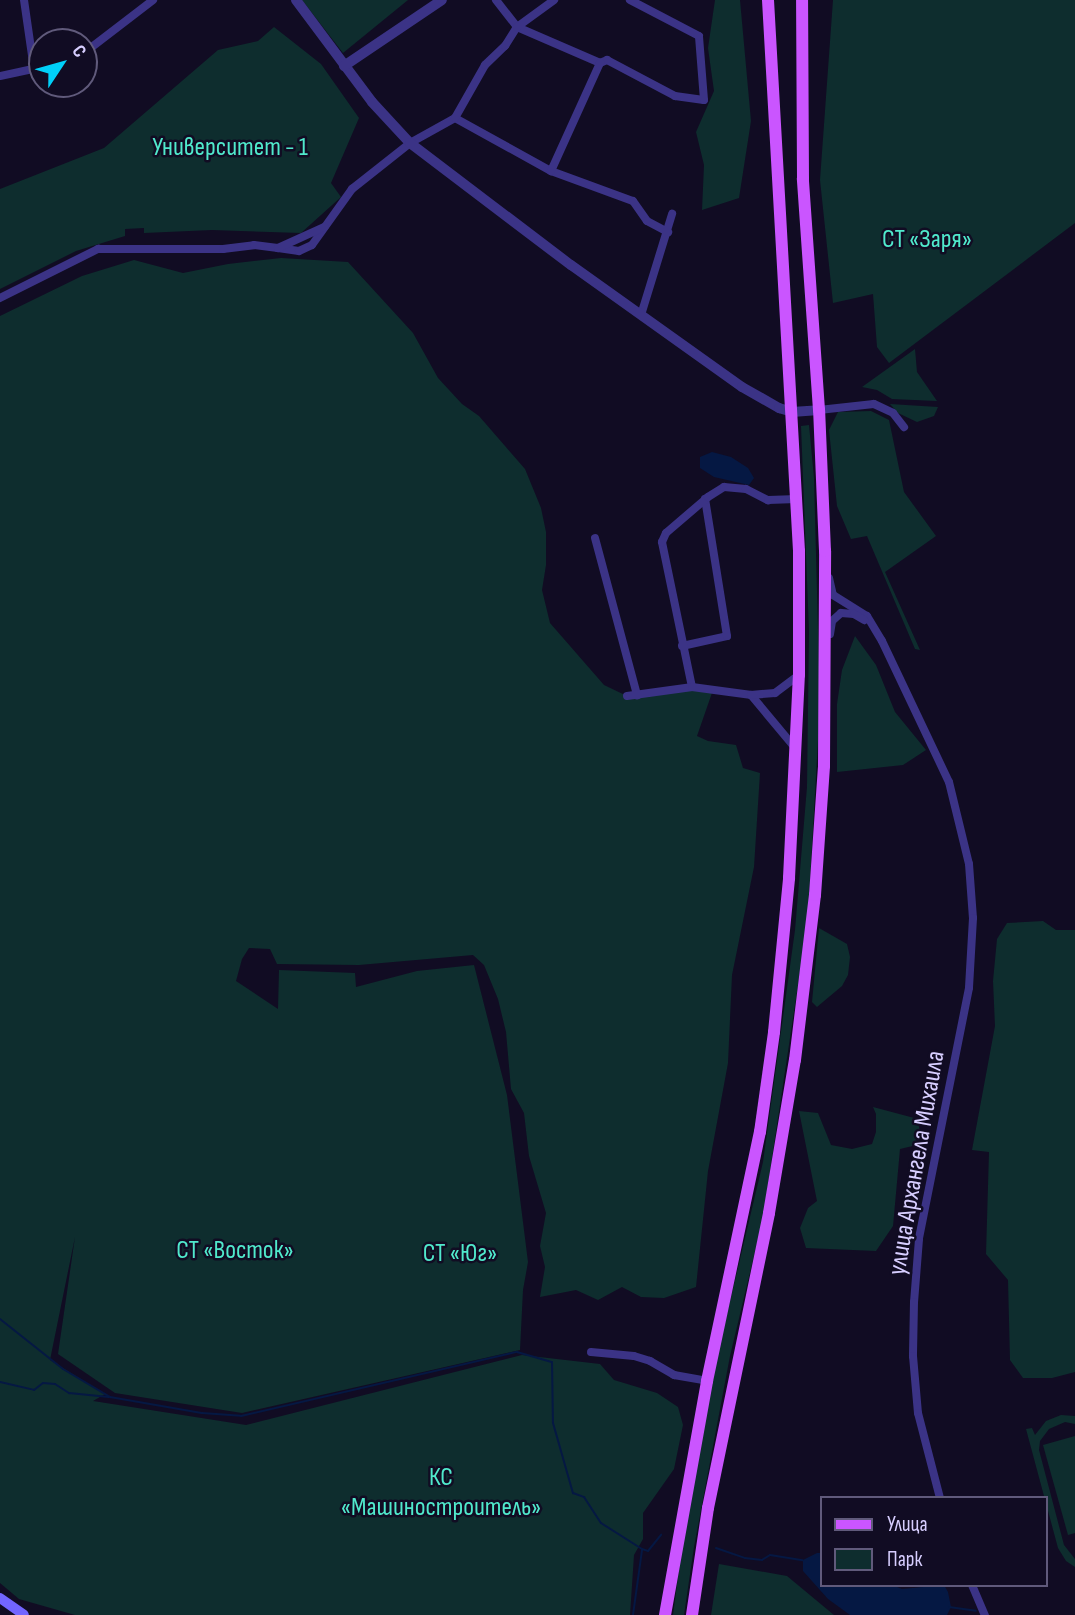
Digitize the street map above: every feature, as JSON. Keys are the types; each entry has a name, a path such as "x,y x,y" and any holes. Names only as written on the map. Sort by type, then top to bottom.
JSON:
{"main road":[{"path":"665,1615 707,1381 757,1144 772,1045 789,878 799,675 797,499 768,0"},
{"path":"692,1615 708,1508 768,1222 794,1069 815,895 824,766 825,557 819,410 803,179 802,0"},
{"path":"0,1598 23,1615"}],"street":[{"path":"24,0 30,28"},
{"path":"98,42 153,0"},
{"path":"296,0 372,102 410,143 742,387 779,408 792,412 874,404 893,413 904,427"},
{"path":"344,66 442,0"},
{"path":"496,0 517,27 600,63"},
{"path":"0,298 98,249 223,249 254,245 278,248 326,226 352,189 410,143 455,118 485,65 505,46 517,27 554,0"},
{"path":"551,170 600,63 607,60 676,96 704,100 699,36 630,0"},
{"path":"0,76 28,70"},
{"path":"455,118 551,170 632,201 647,221 668,232"},
{"path":"641,315 672,214"},
{"path":"692,687 662,542 666,533 705,499 724,487 746,489 768,500 797,499"},
{"path":"682,646 727,636 705,499"},
{"path":"594,538 637,695"},
{"path":"825,557 834,595 867,616 882,641"},
{"path":"826,660 832,621 841,614 861,618 882,641"},
{"name":"улица Архангела Михаила","path":"882,641 955,799 969,864 974,918 969,988 919,1239 915,1272 913,1326 917,1400 924,1444 939,1496"},
{"path":"627,696 692,687 751,695 775,693 799,675"},
{"path":"751,695 796,749"},
{"path":"591,1352 634,1356 650,1361 674,1375 707,1381"},
{"path":"973,1587 985,1615"}],"green space":[{"path":"302,0 408,0 343,53"},
{"path":"715,0 740,0 751,121 739,198 702,210 704,165 696,132 714,91 708,48"},
{"name":"СТ «Заря»","path":"833,0 1075,0 1075,223 889,363 877,347 873,294 833,303 820,180"},
{"name":"Университет - 1","path":"274,27 321,64 359,118 331,183 341,197 301,233 212,230 144,233 144,228 125,229 125,236 76,251 0,289 0,189 104,148 218,50 258,41"},
{"path":"281,258 348,262 413,333 438,378 462,404 479,416 525,469 541,508 546,532 546,565 542,590 550,623 604,685 627,696 692,687 713,690 697,736 708,741 736,745 743,768 760,773 754,867 732,975 728,1063 708,1171 696,1287 664,1298 641,1297 622,1287 598,1300 576,1290 540,1297 545,1267 540,1246 546,1213 529,1156 524,1113 511,1089 506,1032 498,999 484,965 473,955 359,965 277,964 270,949 249,948 242,959 236,981 278,1009 279,970 355,973 356,987 417,971 474,965 507,1095 528,1262 523,1290 520,1350 242,1413 115,1393 58,1354 75,1237 50,1360 105,1394 93,1401 246,1425 522,1355 600,1364 614,1380 657,1393 678,1407 683,1425 674,1469 643,1513 643,1539 634,1555 630,1615 75,1615 19,1599 0,1583 0,316 82,276 134,260 183,273"},
{"path":"915,349 917,372 937,401 892,399 877,390 862,387"},
{"path":"890,404 938,407 934,416 917,422 898,413"},
{"path":"871,411 889,420 904,492 936,536 885,572 920,650 915,649 867,536 851,539 837,506 829,430 838,412"},
{"path":"809,425 814,478 820,705 808,918 763,1218 730,1356 684,1615 673,1615 683,1539 718,1352 763,1162 795,930 807,787 809,631 801,426"},
{"path":"855,636 876,665 895,712 926,750 903,765 837,772 837,704 842,670"},
{"path":"1043,921 1056,930 1075,930 1075,1372 1052,1378 1023,1378 1010,1360 1008,1280 986,1254 989,1152 972,1150 995,1026 993,981 997,939 1007,923"},
{"path":"819,928 847,944 850,957 848,975 842,986 817,1007 812,1002"},
{"path":"873,1107 918,1119 921,1144 900,1149 893,1226 876,1251 806,1248 800,1228 808,1208 817,1201 799,1111 818,1113 831,1145 852,1149 872,1144 876,1132 876,1114"},
{"path":"1061,1415 1075,1416 1075,1424 1065,1422 1049,1429 1040,1441 1039,1450 1064,1545 1075,1559 1075,1567 1066,1561 1058,1548 1047,1507 1047,1496 1044,1496 1026,1429 1032,1428 1035,1435 1046,1421"},
{"path":"1075,1436 1075,1533 1068,1535 1043,1445"},
{"path":"719,1564 787,1576 834,1615 711,1615"}],"water":[{"path":"712,452 731,457 748,468 754,478 749,485 714,477 700,468 700,457"},
{"path":"820,1553 820,1587 945,1587 951,1607 947,1615 850,1615 828,1599 803,1571 803,1560"}],"waterway":[{"path":"0,1319 63,1369 110,1397 202,1413 241,1416 517,1352 552,1362 553,1423 573,1493 584,1497 601,1523 642,1549 648,1551 661,1535"},
{"path":"0,1382 34,1390 43,1383 55,1384 69,1393 109,1397"},
{"path":"716,1548 745,1558 762,1560 770,1555 803,1560"},
{"path":"633,1615 642,1550"},
{"path":"949,1607 976,1611"}],"park label":[{"name":"СТ «Восток»","path":"235,1251"},
{"name":"СТ «Юг»","path":"460,1254"},
{"name":"КС «Машиностроитель»","path":"441,1493"}]}
